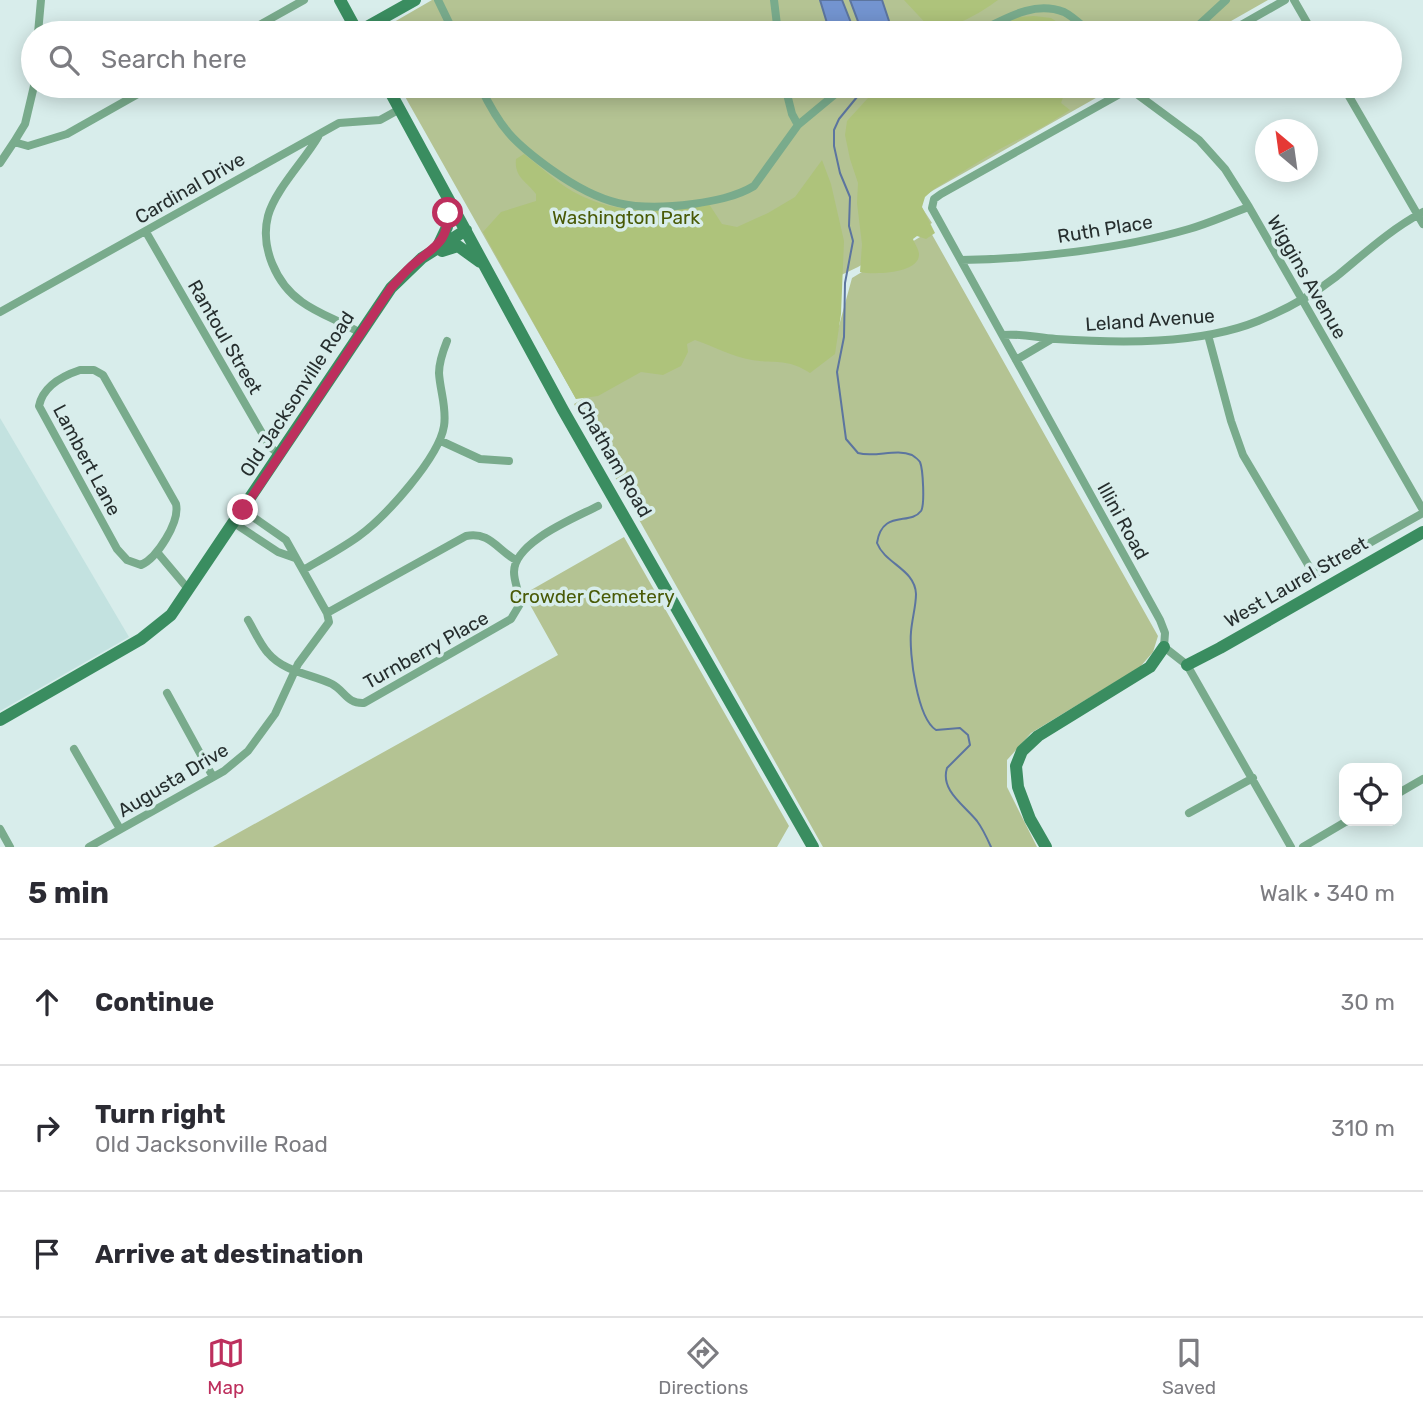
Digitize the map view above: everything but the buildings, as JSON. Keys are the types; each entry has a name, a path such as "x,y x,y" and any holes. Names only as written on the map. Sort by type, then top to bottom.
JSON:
{"street":[{"path":"39,21 41,0"},
{"path":"266,21 304,0"},
{"path":"340,0 351,21"},
{"path":"379,21 415,0"},
{"path":"438,0 448,21"},
{"path":"774,0 777,21"},
{"path":"1203,21 1226,0"},
{"path":"1248,21 1285,0"},
{"path":"1294,0 1306,21"},
{"path":"998,21 1014,12 1037,7 1050,7 1067,13 1077,21"},
{"path":"0,163 25,124 31,98"},
{"path":"14,142 28,146 67,134 131,98"},
{"name":"Chatham Road","path":"394,98 564,410 813,847"},
{"path":"486,98 501,126 532,155 588,193 607,201 630,205 680,205 747,190 763,176 778,150 798,125 831,98"},
{"path":"788,98 798,125"},
{"name":"Illini Road","path":"1111,98 942,194 932,203 935,213 1160,620 1165,633 1164,647"},
{"name":"Wiggins Avenue","path":"1144,98 1199,141 1224,169 1250,207 1423,512"},
{"path":"1350,98 1420,213 1423,224"},
{"name":"Cardinal Drive","path":"0,312 339,123 380,120 400,109"},
{"path":"320,135 277,197 268,216 270,260 277,274 299,300 360,333"},
{"path":"437,247 447,227 446,194"},
{"name":"Ruth Place","path":"961,260 1057,253 1135,241 1191,228 1250,207"},
{"name":"Leland Avenue","path":"1003,335 1053,339 1143,340 1208,335 1256,322 1302,299 1334,278 1392,230 1420,213"},
{"name":"Old Jacksonville Road","path":"0,720 141,639 171,615 360,333 403,274 437,247 466,230"},
{"name":"Rantoul Street","path":"146,232 270,447 280,454"},
{"path":"403,274 454,246 470,253 486,267"},
{"name":"West Laurel Street","path":"1208,335 1243,455 1313,573 1423,512"},
{"path":"1016,360 1053,339"},
{"path":"303,570 372,526 413,479 441,441 445,415 439,373 447,341"},
{"name":"Lambert Lane","path":"88,369 103,375 172,495 177,517 157,552 141,565 133,564 121,555 41,413 39,406 43,394 70,373 88,369"},
{"path":"441,441 480,459 509,460"},
{"path":"243,510 286,540 328,618 466,536 480,535 488,538 505,555 516,560 532,542 598,506"},
{"path":"234,523 278,552 295,558"},
{"name":"West Laurel Street","path":"1187,665 1423,532"},
{"path":"157,552 189,590"},
{"name":"Turnberry Place","path":"294,670 335,685 353,702 363,703 511,619 520,604 514,573 516,560"},
{"name":"Augusta Drive","path":"89,847 235,762 260,738 275,714 294,670 328,618"},
{"path":"248,620 266,651 274,659 294,670"},
{"path":"1046,847 1030,819 1018,787 1016,766 1022,751 1038,736 1150,667 1164,647 1187,665 1291,847"},
{"path":"167,693 213,777"},
{"path":"75,749 120,829"},
{"path":"1189,813 1253,778"},
{"path":"1402,791 1423,779"},
{"path":"1303,847 1339,826"},
{"path":"0,829 10,847"}],"shaded area":[{"path":"0,418 129,637 0,711"}],"green space":[{"path":"432,0 1268,0 1231,21 396,21"},
{"path":"904,0 998,0 961,21 924,21"},
{"path":"1034,16 1056,21 1008,21"},
{"name":"Washington Park","path":"406,98 1096,98 925,195 919,203 932,223 858,267 837,277 705,323 576,399"},
{"path":"868,98 1063,98 1061,103 1070,110 934,189 925,197 922,207 935,233 926,239 917,236 913,239 919,252 917,261 912,266 895,272 875,273 860,272 862,244 857,203 858,183 845,135 847,121"},
{"path":"524,154 572,191 606,205 656,210 709,204 722,224 737,227 795,197 822,160 831,184 844,241 841,314 835,354 810,373 788,363 752,360 695,340 687,344 688,352 681,366 663,375 641,372 598,396 576,399 483,232 501,212 536,201 536,194 517,170 516,159"},
{"path":"930,231 1158,636 1153,652 1140,667 1031,733 1007,760 1007,787 1037,847 823,847 574,404 706,326 834,344 852,278"},
{"name":"Crowder Cemetery","path":"624,537 789,826 777,847 213,847 558,655 524,594"}],"water":[{"path":"820,0 842,0 850,21 826,21"},
{"path":"850,0 882,0 889,21 858,21"}],"waterway":[{"path":"856,98 839,119 834,130 834,146 840,173 850,197 849,226 853,241 845,283 844,337 837,372 846,439 858,453 906,453 920,462 923,487 921,511 910,518 884,526 877,543 886,556 911,578 914,585 916,599 911,642 919,699 929,723 936,730 960,728 968,735 970,745 947,768 947,783 954,797 979,824 991,847"}],"route":[{"path":"243,510 391,288 413,264 437,247 447,227 448,213"}]}
